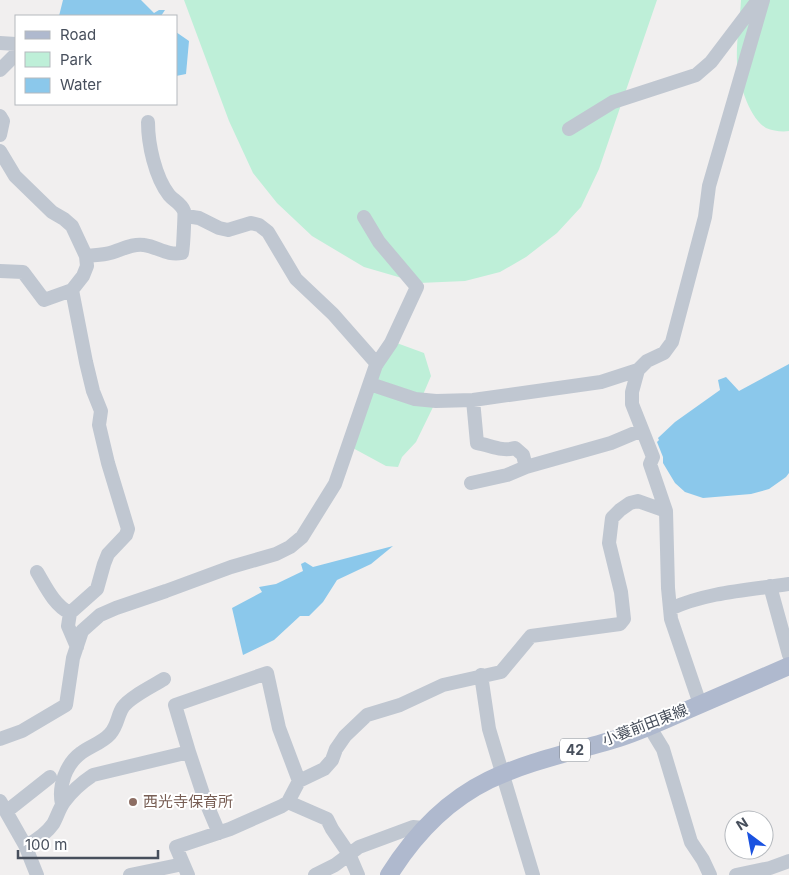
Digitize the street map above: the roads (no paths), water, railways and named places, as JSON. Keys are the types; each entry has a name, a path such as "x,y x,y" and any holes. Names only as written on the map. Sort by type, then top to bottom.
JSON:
{"main road":[{"name":"小蓑前田東線","path":"389,875 403,852 423,828 442,810 465,793 489,780 622,737 789,666"}],"street":[{"path":"569,129 613,102 696,75 711,62 758,0"},
{"path":"370,384 415,400 436,401 498,398 601,382 638,370 647,361 664,354 672,342 705,216 709,186 763,0"},
{"path":"0,43 15,44"},
{"path":"0,70 15,55"},
{"path":"0,116 3,121 0,135"},
{"path":"86,256 108,254 138,244 174,254 182,252 184,248 183,231 186,216 183,208 170,196 158,175 148,139 148,122"},
{"path":"0,151 15,176 52,212 72,226 86,256 87,266 72,290 44,300 23,272 0,271"},
{"path":"186,216 199,218 219,228 228,230 252,223 259,225 268,232 296,279 333,314 378,364"},
{"path":"0,739 22,732 66,705 73,658 82,631 100,615 230,567 276,554 290,547 302,537 335,484 378,364 391,343 417,287 379,242 364,217"},
{"path":"72,290 86,362 93,391 101,411 99,424 108,463 128,528 126,535 108,554 97,589 70,617 68,626 77,647"},
{"path":"638,370 632,392 632,404 653,457 650,464 666,511 671,618 700,704"},
{"path":"473,400 477,443 502,450 515,448 523,455 526,467"},
{"path":"471,483 507,475 526,467 611,443 642,430"},
{"path":"130,875 186,870 176,848 219,833 288,802 298,781 324,769 332,760 336,749 345,736 367,715 400,705 444,685 481,675 501,672 531,636 620,624 624,619 621,592 609,543 612,518 630,503 638,501 666,511"},
{"path":"37,572 55,600 70,617"},
{"path":"670,609 689,601 789,584"},
{"path":"770,586 789,654"},
{"path":"219,833 205,800 175,705 267,673 279,728 298,781"},
{"path":"481,675 489,729 534,875"},
{"path":"62,804 60,795 62,783 71,763 81,753 109,736 117,725 122,708 130,699 164,679"},
{"path":"649,726 663,749 691,842 710,875"},
{"path":"26,846 45,834 53,824 62,804 79,784 92,776 189,752"},
{"path":"37,875 26,846 3,806 50,777"},
{"path":"288,802 327,819 332,830 349,854 358,875"},
{"path":"315,875 335,865 359,847 413,827 423,828"},
{"path":"736,875 770,868 789,861"}],"water":[{"path":"63,0 141,0 154,13 159,10 165,10 162,15 59,15"},
{"path":"178,33 189,41 186,74 178,76"},
{"path":"789,364 789,473 786,477 769,489 751,494 703,498 685,492 675,483 663,463 663,457 657,442 658,438 675,422 720,390 718,380 726,377 739,391"},
{"path":"393,546 371,564 337,580 323,602 309,616 300,616 274,640 243,655 232,608 262,592 259,587 276,584 303,571 301,564 305,562 313,567"}],"place":[{"name":"西光寺保育所","path":"133,802"}]}
